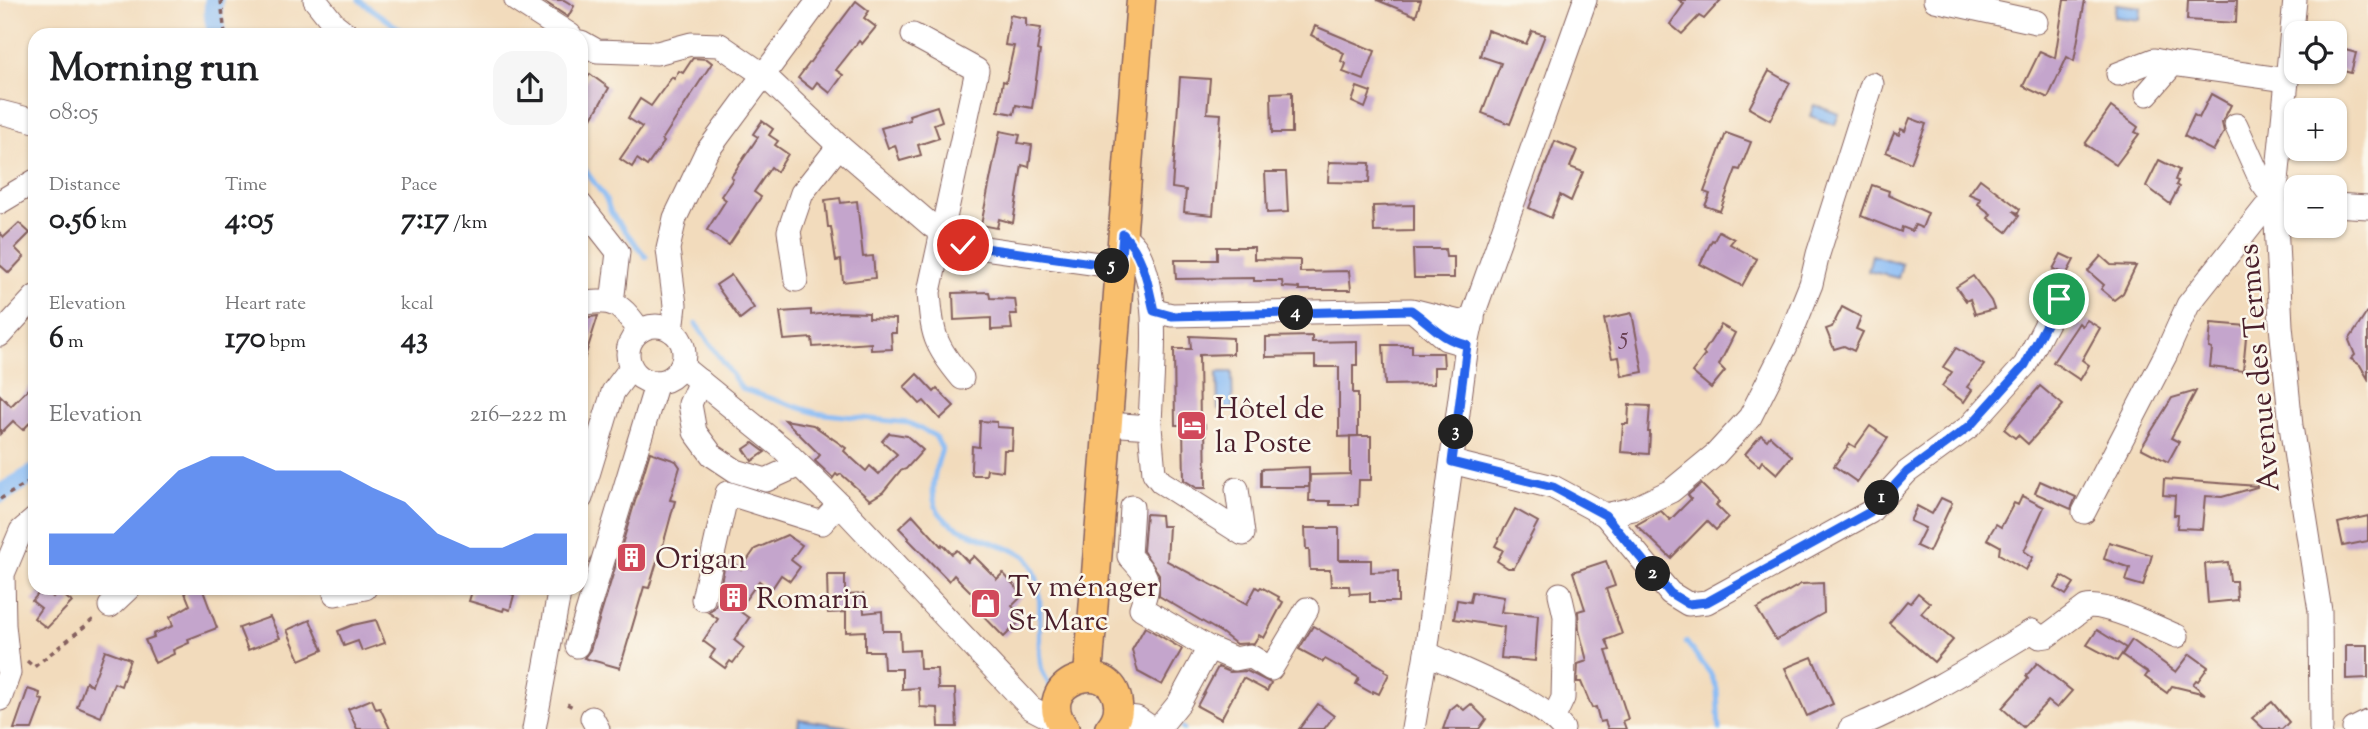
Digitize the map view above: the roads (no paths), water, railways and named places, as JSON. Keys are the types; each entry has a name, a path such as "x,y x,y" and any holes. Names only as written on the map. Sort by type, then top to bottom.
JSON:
{"main road":[{"path":"1088,676 1141,0"},
{"path":"1061,716 1070,682 1088,676 1097,678 1112,689 1118,706 1113,722"}],"street":[{"path":"316,0 339,28"},
{"path":"516,0 559,28"},
{"path":"672,331 675,305 668,249 675,218 706,153 819,0"},
{"path":"1413,729 1426,653 1467,345 1473,320 1585,0"},
{"path":"1935,0 2036,22"},
{"name":"Avenue des Termes","path":"2293,21 2295,0"},
{"path":"913,35 977,70 929,292 932,326 942,355 962,378"},
{"path":"588,46 597,51 657,53 691,44 720,44 765,76 877,181 941,232 963,245 1120,267"},
{"path":"2118,74 2154,60 2284,80"},
{"path":"2147,94 2174,64"},
{"path":"1605,515 1633,509 1671,491 1716,454 1750,417 1786,345 1811,284 1872,84"},
{"name":"Avenue des Termes","path":"2286,175 2287,84"},
{"path":"0,112 28,119"},
{"path":"2236,125 2262,183 2284,200"},
{"path":"796,280 789,231 802,193 839,146"},
{"path":"0,202 28,185"},
{"path":"2084,512 2166,355 2192,299 2265,208 2284,202"},
{"path":"2347,206 2368,207"},
{"path":"588,214 618,251 612,303"},
{"path":"1123,234 1136,249 1146,275 1154,311 1150,427 1154,473 1161,482 1243,534 1237,489"},
{"name":"Avenue des Termes","path":"2285,238 2281,326 2291,426 2320,611 2321,729"},
{"path":"1452,462 1553,487 1605,515 1670,593 1688,604 1707,602 1870,512 1907,472 1970,426 2025,365 2059,299"},
{"path":"588,302 612,303 624,309 640,331"},
{"path":"3,331 28,304"},
{"path":"1154,311 1172,316 1411,310 1459,322 1473,320"},
{"path":"1411,310 1446,339 1467,345"},
{"path":"656,326 672,331 681,343 681,366 671,377 657,382 638,376 631,368 628,348 640,331 656,326"},
{"path":"1113,346 1152,354"},
{"path":"681,366 782,448 839,504 1001,677 1036,695 1061,716"},
{"path":"588,474 612,392 631,368"},
{"path":"700,381 690,404 695,432 712,454 736,471 766,480 799,465"},
{"path":"577,646 657,382"},
{"path":"1108,424 1150,427"},
{"path":"703,599 727,494 822,523 839,504"},
{"path":"1132,507 1129,556 1146,574 1149,587 1141,608 1209,648 1235,660 1250,656 1271,668 1307,609"},
{"path":"0,699 9,673 3,574 21,531 28,525"},
{"path":"1426,653 1534,704 1559,723 1563,698 1564,616 1560,594"},
{"path":"110,606 122,595"},
{"path":"534,729 559,595"},
{"path":"1850,729 1935,690 2032,631 2040,637 2047,636 2092,605 2124,614 2176,636"},
{"path":"1158,729 1179,703 1209,648"},
{"path":"1113,722 1137,719 1153,729"},
{"path":"2354,729 2368,722"}],"water":[{"path":"2116,4 2141,7 2140,20 2114,17"},
{"path":"1814,105 1839,114 1835,125 1810,116"},
{"path":"1872,255 1902,264 1898,278 1868,271"},
{"path":"1217,372 1232,372 1233,409 1218,409"},
{"path":"799,719 851,727 851,729 798,729"}],"waterway":[{"path":"214,0 216,28"},
{"path":"359,0 398,28"},
{"path":"588,174 606,199 611,213 646,257"},
{"path":"696,324 742,389 816,413 909,423 935,436 942,449 933,490 935,504 941,515 965,531 1021,553 1033,568 1039,594 1041,666 1050,686"},
{"path":"0,494 28,477"},
{"path":"1686,642 1710,673 1717,689 1719,729"}],"place":[{"name":"Hôtel de la Poste","path":"1192,425"},
{"name":"Origan","path":"632,558"},
{"name":"Romarin","path":"733,598"},
{"name":"Tv ménager St Marc","path":"985,603"}]}
